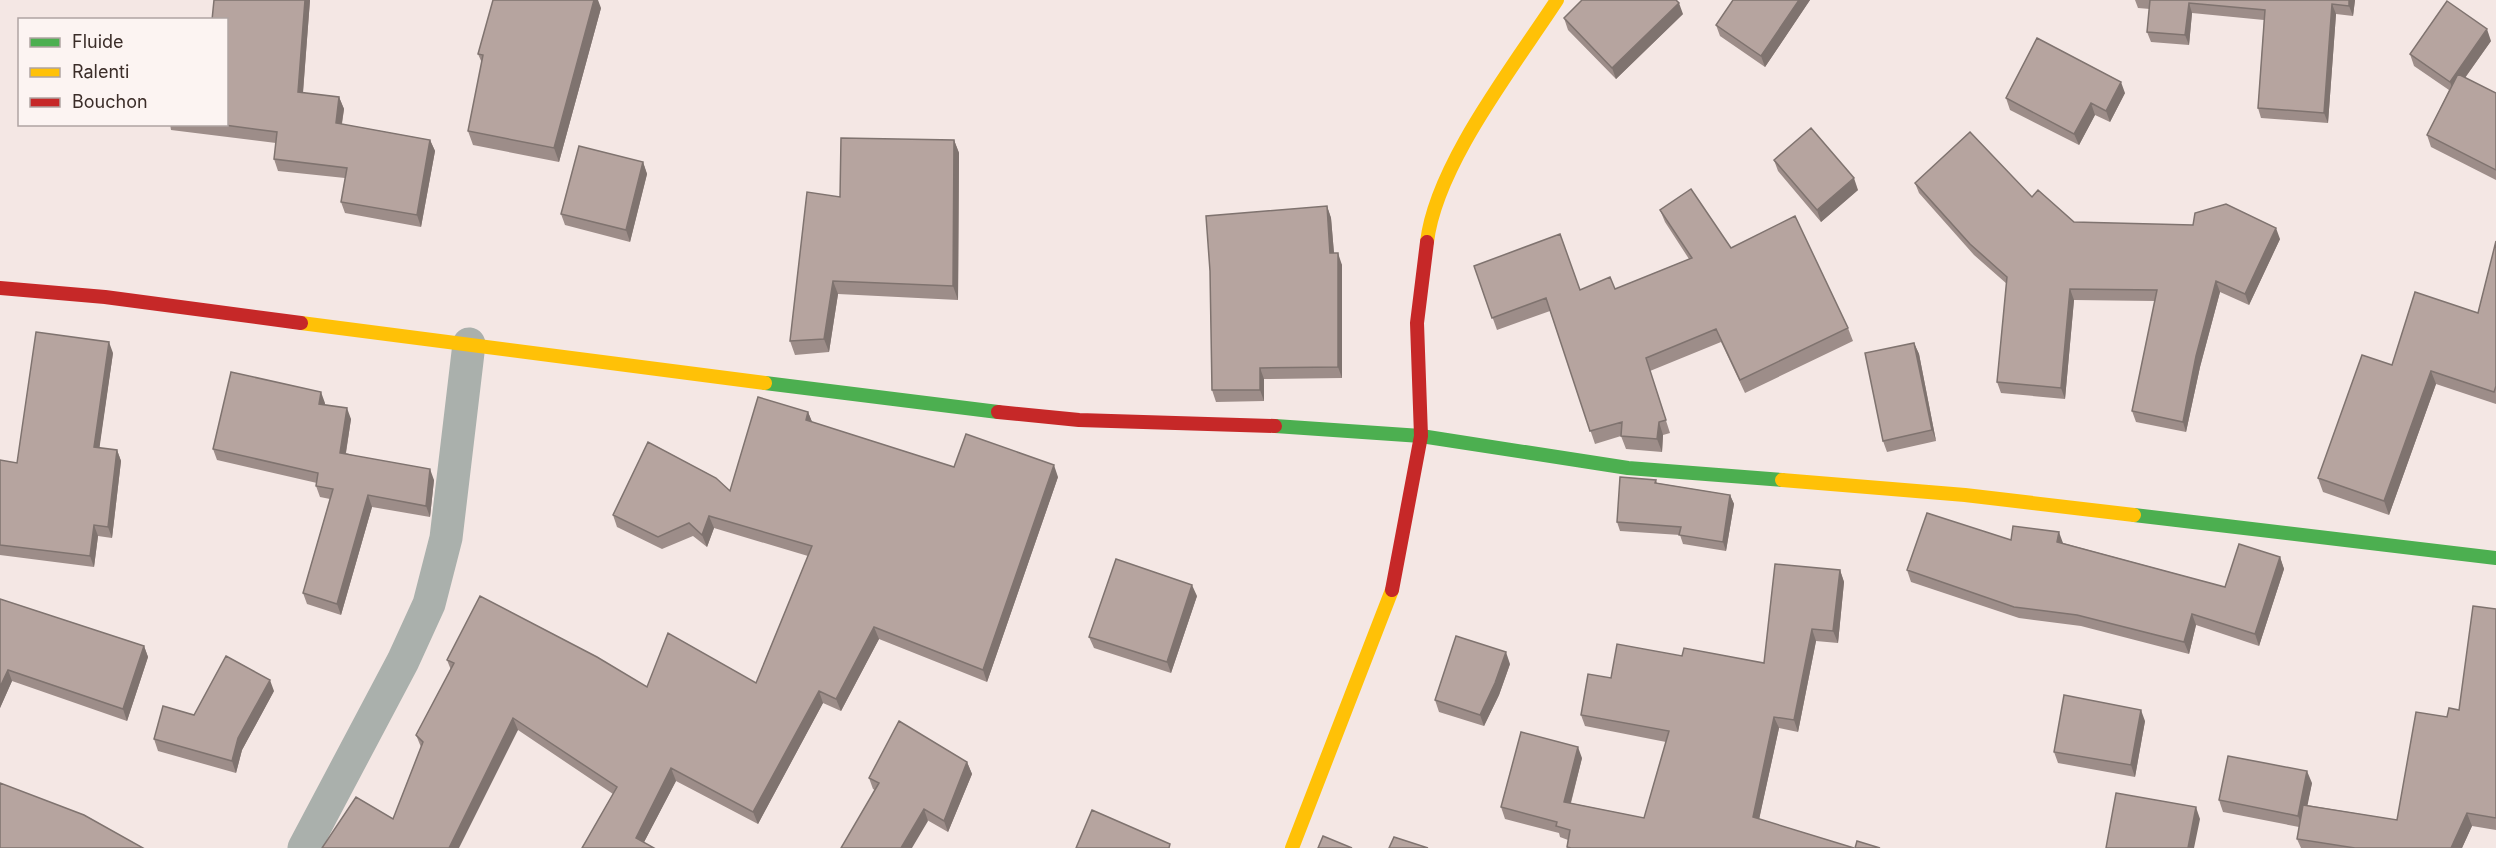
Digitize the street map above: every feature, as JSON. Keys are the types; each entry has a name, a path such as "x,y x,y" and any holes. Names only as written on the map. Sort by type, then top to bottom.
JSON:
{"street":[{"path":"1292,848 1390,598 1421,436 1418,323 1429,224 1459,151 1557,0"},
{"path":"0,288 105,297 916,403 1079,420 1298,427 1421,436 1628,468 1965,495 2496,558"},
{"path":"304,848 403,661 429,604 446,538 469,344"}],"building":[{"path":"214,0 305,0 298,92 339,97 336,123 430,140 417,215 341,202 347,168 274,159 277,132 228,125 228,18 212,18"},
{"path":"493,0 594,0 554,148 468,131 483,55 478,54"},
{"path":"1582,0 1676,0 1679,3 1612,68 1564,18"},
{"path":"1733,0 1799,0 1761,56 1716,25"},
{"path":"2150,0 2349,0 2349,6 2332,4 2324,113 2258,108 2265,10 2189,3 2185,35 2147,32"},
{"path":"2447,1 2487,29 2450,82 2410,54"},
{"path":"2037,38 2121,82 2106,111 2091,103 2074,134 2006,98"},
{"path":"2458,74 2496,93 2496,170 2427,135"},
{"path":"1811,128 1854,178 1817,210 1774,160"},
{"path":"1970,132 2032,197 2038,190 2074,222 2193,225 2195,213 2226,204 2276,228 2245,294 2216,281 2196,356 2183,422 2132,411 2157,290 2070,289 2061,388 1997,382 2007,277 1970,244 1915,183"},
{"path":"841,138 954,140 953,286 833,281 824,339 790,341 807,192 840,197"},
{"path":"579,146 643,162 626,230 561,214"},
{"path":"1691,189 1731,248 1795,216 1848,328 1740,380 1716,329 1646,358 1666,420 1659,422 1657,439 1621,436 1622,422 1590,431 1546,298 1492,318 1474,266 1560,234 1580,290 1610,277 1615,289 1692,258 1660,210"},
{"path":"1327,206 1330,253 1338,253 1338,367 1260,368 1260,390 1212,390 1210,271 1206,216"},
{"path":"2496,241 2496,386 2494,392 2431,371 2384,501 2318,478 2362,355 2392,365 2415,292 2478,313"},
{"path":"36,332 109,342 94,447 117,450 108,527 94,525 90,556 0,545 0,460 17,463"},
{"path":"1914,343 1932,430 1883,441 1865,353"},
{"path":"231,372 321,392 319,404 347,408 340,453 430,469 426,506 368,495 337,604 303,593 333,489 316,486 318,473 213,449"},
{"path":"758,397 808,412 806,420 954,467 966,434 1054,465 983,670 874,627 836,699 819,691 753,812 671,768 636,838 654,848 582,848 617,787 513,718 449,848 322,848 356,797 393,819 423,742 416,735 454,663 447,660 480,596 597,657 647,687 668,633 756,683 812,546 709,516 702,535 689,523 658,537 613,515 648,442 716,478 730,491"},
{"path":"1620,477 1656,480 1655,483 1730,495 1723,542 1679,535 1681,527 1617,522"},
{"path":"1927,513 2011,540 2013,526 2059,532 2057,542 2225,587 2239,544 2280,557 2255,634 2192,614 2184,642 2077,615 2014,607 1907,570"},
{"path":"1116,559 1192,585 1167,662 1089,637"},
{"path":"1775,564 1840,570 1833,631 1812,629 1794,720 1774,717 1753,817 1854,848 1571,848 1567,847 1570,830 1556,826 1557,822 1501,807 1521,732 1578,747 1564,802 1644,818 1669,731 1581,715 1588,674 1611,678 1617,644 1682,656 1684,648 1764,663"},
{"path":"0,599 144,646 123,709 8,670 0,687"},
{"path":"2473,606 2496,609 2496,818 2467,813 2451,848 2355,848 2297,839 2303,805 2397,820 2416,712 2447,717 2449,708 2459,710"},
{"path":"1456,636 1506,652 1480,715 1435,700"},
{"path":"226,656 270,680 238,738 232,761 154,739 163,706 194,715"},
{"path":"2064,695 2141,710 2131,765 2054,752"},
{"path":"899,721 967,762 944,821 924,809 901,848 841,848 879,783 869,778"},
{"path":"2228,756 2307,771 2298,816 2219,800"},
{"path":"0,783 84,815 143,848 0,848"},
{"path":"2116,793 2196,807 2188,848 2106,848"},
{"path":"1092,810 1170,844 1169,848 1076,848"},
{"path":"1323,836 1352,848 1318,848"},
{"path":"1394,837 1428,848 1389,848"},
{"path":"1857,841 1880,848 1855,848"}],"traffic: fast":[{"path":"765,383 998,412"},
{"path":"1275,426 1421,436 1628,468 1782,480"},
{"path":"2134,515 2496,558"}],"traffic: slow":[{"path":"1427,242 1433,212 1461,149 1499,85 1557,0"},
{"path":"301,323 765,383"},
{"path":"1782,480 1965,495 2134,515"},
{"path":"1292,848 1392,590"}],"traffic: jam":[{"path":"1392,590 1421,436 1417,323 1427,242"},
{"path":"0,288 105,297 301,323"},
{"path":"998,412 1079,420 1275,426"}]}
